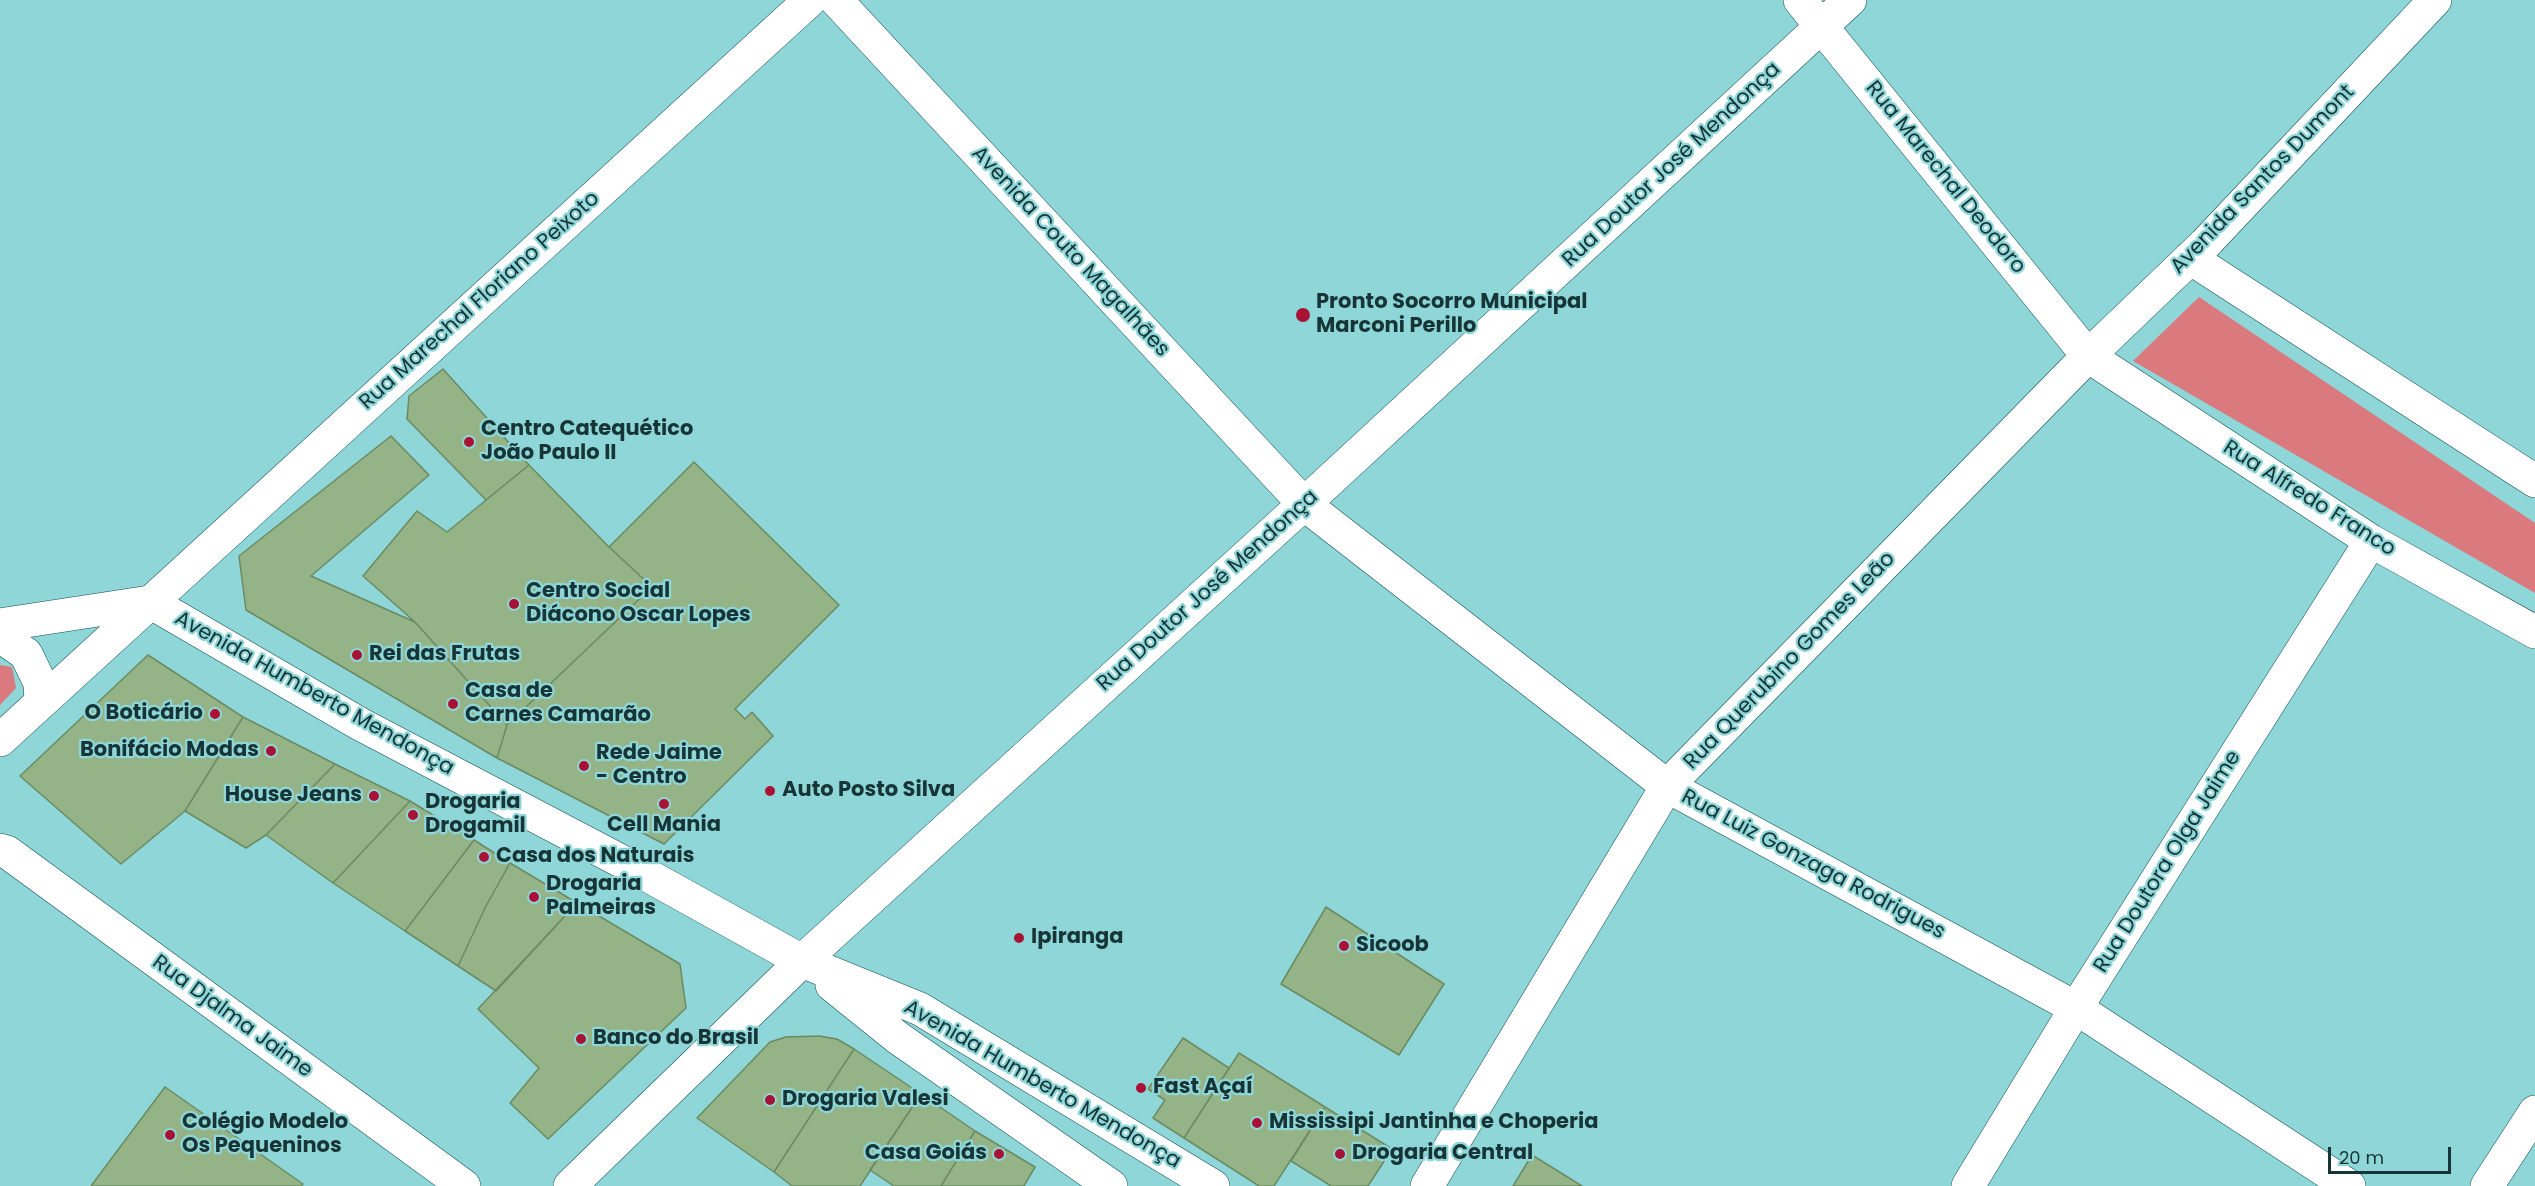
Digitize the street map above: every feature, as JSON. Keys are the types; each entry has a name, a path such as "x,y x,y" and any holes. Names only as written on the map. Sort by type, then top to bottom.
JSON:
{"street":[{"name":"Rua Marechal Floriano Peixoto","path":"0,740 810,0"},
{"name":"Avenida Couto Magalhães","path":"836,0 1304,504"},
{"name":"Rua Marechal Deodoro","path":"1800,0 2088,356"},
{"name":"Rua Doutor José Mendonça","path":"570,1186 802,961 1304,504 1850,0"},
{"name":"Avenida Santos Dumont","path":"2088,356 2190,258 2418,7"},
{"path":"2190,258 2535,481"},
{"name":"Rua Alfredo Franco","path":"2088,356 2371,541 2535,632"},
{"name":"Rua Querubino Gomes Leão","path":"1427,1186 1667,786 2088,356"},
{"name":"Rua Luiz Gonzaga Rodrigues","path":"1304,504 1667,786 2076,1008 2349,1186"},
{"name":"Rua Doutora Olga Jaime","path":"1968,1186 2076,1008 2371,541"},
{"name":"Avenida Humberto Mendonça","path":"0,625 150,602 360,724 638,870 802,961 920,1009 1213,1186"},
{"path":"0,636 26,654 40,683 41,701"},
{"name":"Rua Djalma Jaime","path":"0,850 7,852 464,1186"},
{"name":"Avenida Humberto Mendonça","path":"802,961 898,1038 1111,1186"},
{"path":"2487,1186 2535,1112"}],"shaded area":[{"path":"2199,297 2535,523 2535,593 2133,361"},
{"path":"0,665 12,667 16,688 0,705"}],"building":[{"name":"Centro Catequético João Paulo II","path":"443,369 529,465 486,500 407,419 409,396"},
{"path":"391,436 429,475 311,576 415,622 507,725 497,758 246,610 239,556"},
{"path":"694,462 839,605 735,709 745,719 752,712 773,736 664,844 497,758 507,725 652,587 609,547"},
{"name":"Centro Social Diácono Oscar Lopes","path":"529,465 609,547 652,587 507,725 415,622 363,576 417,511 447,532"},
{"path":"148,655 243,717 185,811 121,864 20,776"},
{"path":"243,717 335,764 266,835 246,848 185,811"},
{"path":"335,764 410,801 333,883 266,835"},
{"path":"410,801 474,840 405,931 333,883"},
{"path":"474,840 510,863 486,906 458,966 405,931"},
{"path":"510,863 577,903 496,991 458,966 486,906"},
{"name":"Banco do Brasil","path":"577,903 680,964 686,1008 548,1139 510,1103 539,1068 478,1009"},
{"name":"Sicoob","path":"1326,907 1444,984 1399,1055 1281,984"},
{"path":"819,1036 837,1039 854,1049 774,1172 697,1118 770,1042 786,1037"},
{"path":"1183,1038 1229,1068 1184,1138 1153,1118 1165,1100 1148,1089"},
{"path":"854,1049 921,1094 860,1186 792,1186 774,1172"},
{"path":"1239,1053 1325,1107 1274,1186 1259,1186 1184,1138"},
{"name":"Colégio Modelo Os Pequeninos","path":"165,1087 303,1184 301,1186 91,1186"},
{"path":"921,1094 975,1131 941,1186 894,1186 870,1170"},
{"path":"1325,1107 1392,1149 1368,1186 1331,1186 1291,1161"},
{"path":"975,1131 1035,1167 1024,1186 941,1186"},
{"path":"1532,1155 1582,1186 1513,1186"}],"place":[{"name":"Pronto Socorro Municipal Marconi Perillo","path":"1303,315"},
{"name":"Centro Catequético João Paulo II","path":"469,442"},
{"name":"Centro Social Diácono Oscar Lopes","path":"514,604"},
{"name":"Rei das Frutas","path":"357,655"},
{"name":"Casa de Carnes Camarão","path":"453,704"},
{"name":"O Boticário","path":"215,714"},
{"name":"Bonifácio Modas","path":"271,751"},
{"name":"Rede Jaime - Centro","path":"584,766"},
{"name":"Auto Posto Silva","path":"770,791"},
{"name":"House Jeans","path":"374,796"},
{"name":"Cell Mania","path":"664,804"},
{"name":"Drogaria Drogamil","path":"413,815"},
{"name":"Casa dos Naturais","path":"484,857"},
{"name":"Drogaria Palmeiras","path":"534,897"},
{"name":"Ipiranga","path":"1019,938"},
{"name":"Sicoob","path":"1344,946"},
{"name":"Banco do Brasil","path":"581,1039"},
{"name":"Fast Açaí","path":"1141,1088"},
{"name":"Drogaria Valesi","path":"770,1100"},
{"name":"Mississipi Jantinha e Choperia","path":"1257,1123"},
{"name":"Colégio Modelo Os Pequeninos","path":"170,1135"},
{"name":"Casa Goiás","path":"999,1154"},
{"name":"Drogaria Central","path":"1340,1154"}]}
